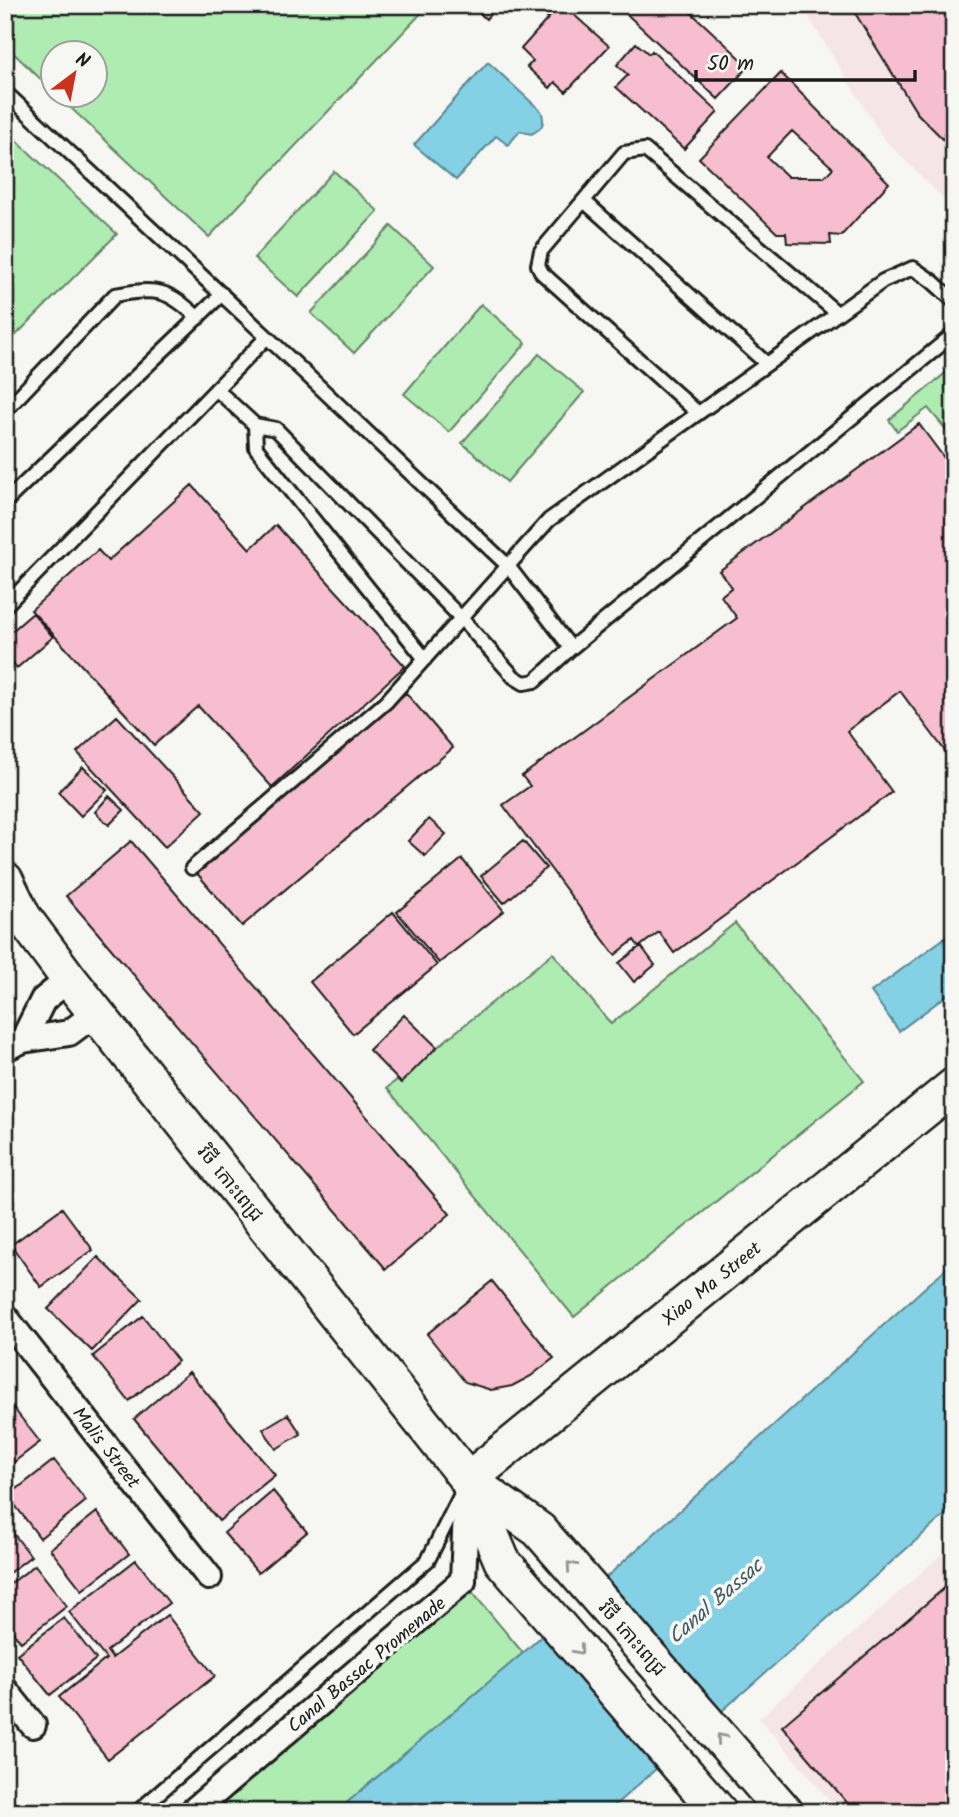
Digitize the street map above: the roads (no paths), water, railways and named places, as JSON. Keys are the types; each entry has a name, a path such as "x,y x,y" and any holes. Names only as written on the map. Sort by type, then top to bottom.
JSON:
{"main road":[{"name":"វិថី កោះពេជ្រ","path":"5,880 23,917 69,979 468,1480 502,1561 719,1812"},
{"name":"Xiao Ma Street","path":"468,1480 954,1086"},
{"name":"វិថី កោះពេជ្រ","path":"468,1480 539,1530 775,1800"}],"street":[{"path":"14,1044 43,1000 69,979"},
{"path":"14,1044 69,1033 96,1013"},
{"name":"Malis Street","path":"5,1317 209,1577"},
{"name":"Canal Bassac Promenade","path":"192,1812 463,1581 468,1480"},
{"path":"5,1690 33,1725"}],"lane":[{"path":"5,92 508,566 571,648"},
{"path":"698,412 542,273 538,265 541,251 624,153 645,150 836,313"},
{"path":"584,201 766,364"},
{"path":"192,868 386,702 550,520 883,281 913,268 954,301"},
{"path":"5,411 115,295 137,291 163,292 180,301 198,318"},
{"path":"5,502 222,294"},
{"path":"216,389 255,425 276,429 461,618 514,677 524,683 534,681 954,334"},
{"path":"5,606 267,337"},
{"path":"255,425 256,448 425,659"},
{"path":"137,1812 428,1560 468,1480"}],"water":[{"path":"488,62 541,111 543,122 538,130 531,134 520,131 508,145 496,136 456,180 414,145"},
{"path":"954,931 954,990 899,1031 871,992"},
{"name":"Canal Bassac","path":"954,1261 954,1507 607,1812 336,1812 523,1653"}]}
